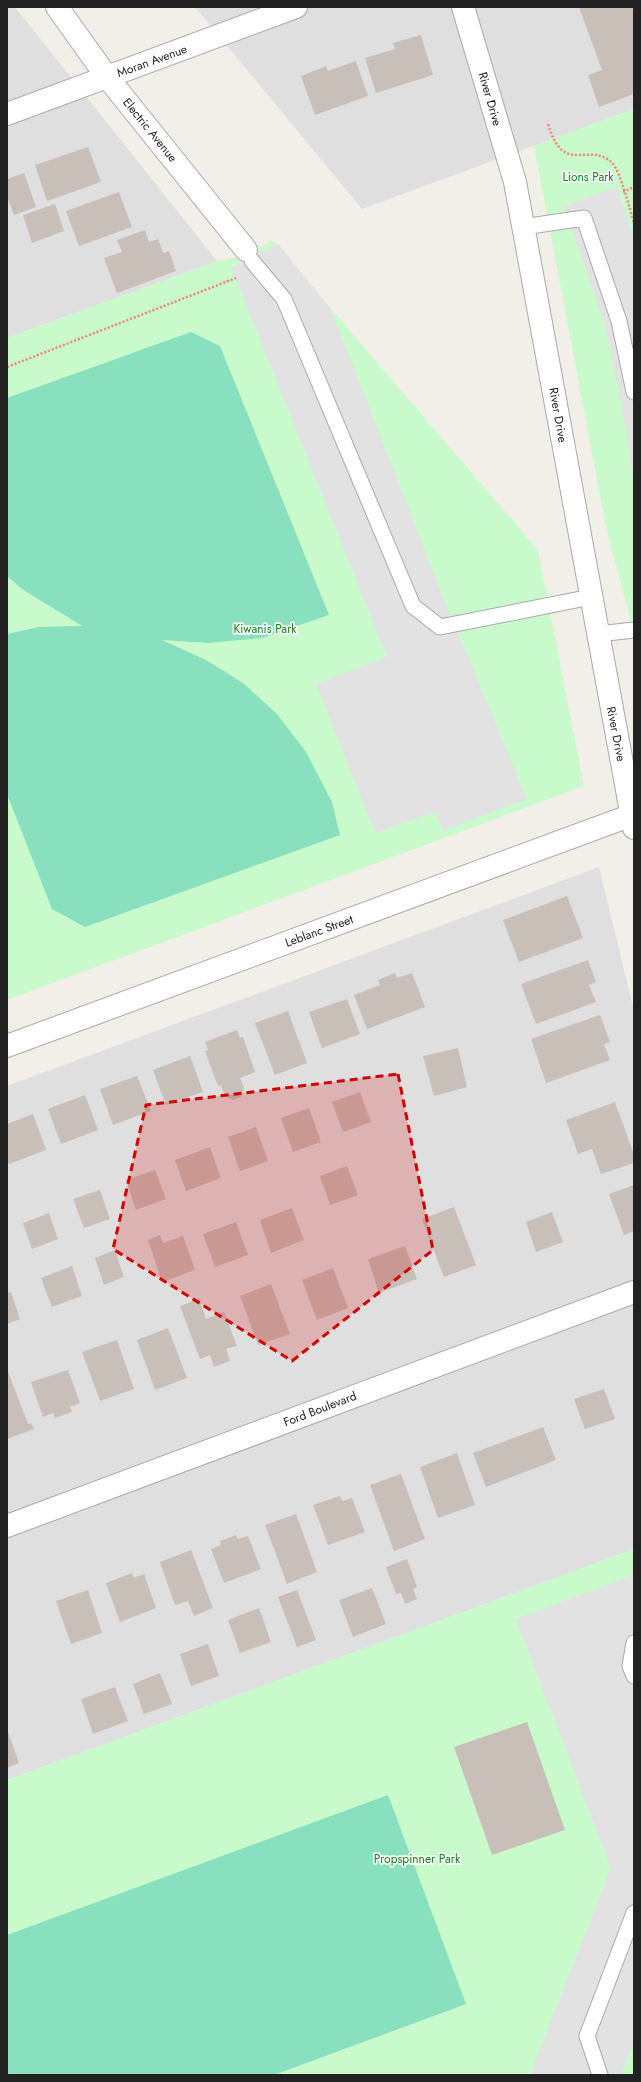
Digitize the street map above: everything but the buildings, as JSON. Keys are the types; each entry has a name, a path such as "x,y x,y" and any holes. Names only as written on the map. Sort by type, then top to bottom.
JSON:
{"street":[{"name":"Electric Avenue","path":"57,7 107,77 252,260"},
{"name":"Moran Avenue","path":"7,114 296,7"},
{"name":"River Drive","path":"463,7 515,182 633,822"},
{"name":"Leblanc Street","path":"7,1046 633,822"},
{"name":"Ford Boulevard","path":"7,1526 634,1292"}],"lane":[{"path":"523,227 584,218 618,321 634,392"},
{"path":"252,260 284,299 413,606 440,627 591,597"},
{"path":"598,634 634,630"},
{"path":"634,1644 630,1666 634,1676"},
{"path":"600,2075 587,2036 634,1913"}],"path":[{"path":"548,124 556,146 563,151 568,154 603,157 613,163 634,223"},
{"path":"623,192 634,187"},
{"path":"7,367 252,260"}],"highlighted area":[{"path":"398,1074 433,1250 292,1361 113,1249 146,1105"}],"shaded area":[{"path":"7,7 15,7 217,261 7,338"},
{"path":"195,7 634,7 634,109 362,209"},
{"path":"617,187 634,238 634,482 626,429 605,325 564,206"},
{"path":"278,244 331,309 443,597 527,799 443,831 435,812 375,833 316,684 387,657 231,267"},
{"path":"599,867 634,1011 634,1549 7,1780 7,1086"},
{"path":"634,1575 634,2041 621,2075 530,2075 611,1868 516,1619"}],"green space":[{"name":"Lions Park","path":"634,109 634,633 606,527 534,146"},
{"name":"Kiwanis Park","path":"272,240 538,550 584,786 7,1000 7,338 217,261 246,256"},
{"path":"191,332 220,346 329,615 262,638 208,643 162,640 206,660 243,683 277,714 306,752 332,802 340,835 85,927 52,909 7,794 7,634 39,627 82,626 22,589 7,576 7,398"},
{"name":"Propspinner Park","path":"634,1549 634,2075 7,2075 7,1780"},
{"path":"388,1795 466,2004 274,2075 7,2075 7,1935"}]}
